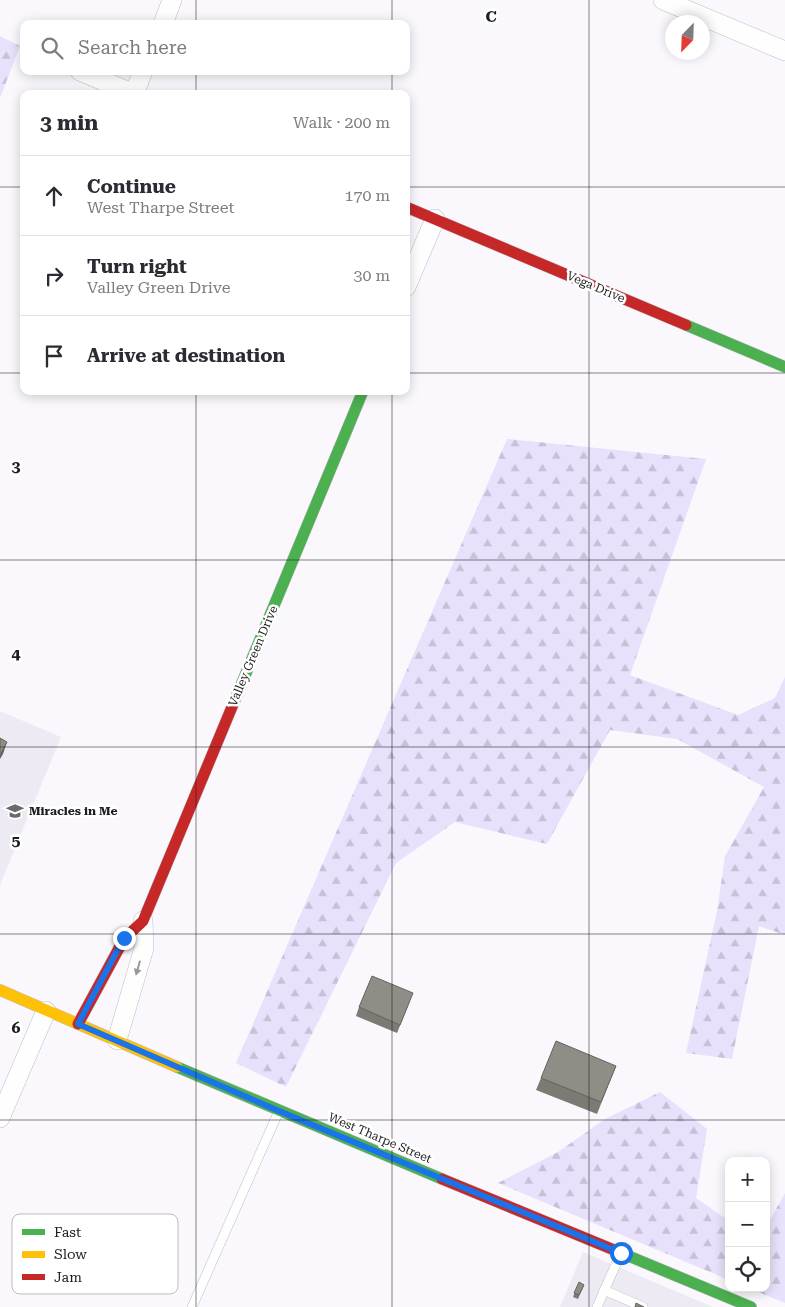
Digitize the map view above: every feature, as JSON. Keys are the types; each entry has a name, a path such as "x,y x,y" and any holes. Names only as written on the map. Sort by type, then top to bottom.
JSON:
{"street":[{"path":"164,20 172,0"},
{"path":"663,0 785,50"},
{"path":"89,75 125,90"},
{"path":"136,90 141,75"},
{"name":"Vega Drive","path":"410,209 785,367"},
{"path":"410,278 435,219"},
{"name":"Valley Green Drive","path":"78,1024 124,938 143,920 361,395"},
{"name":"Valley Green Drive","path":"117,1040 144,948 143,920"},
{"name":"West Tharpe Street","path":"0,990 279,1111 621,1253 729,1303 752,1307"},
{"path":"0,1118 46,1011"}],"lane":[{"path":"192,1307 279,1111"},
{"path":"597,1307 621,1253"},
{"path":"604,1290 643,1307"}],"shaded area":[{"name":"Miracles in Me","path":"0,711 61,737 0,885"},
{"path":"583,1252 713,1307 560,1307"}],"green space":[{"path":"0,36 20,46 0,98"},
{"path":"507,439 706,459 630,675 738,715 775,698 785,677 785,935 759,926 732,1059 686,1053 717,911 725,856 764,787 677,739 610,730 547,844 455,822 396,863 286,1087 236,1063"},
{"path":"660,1092 707,1129 696,1198 725,1218 725,1278 498,1183 558,1152 605,1119"},
{"path":"785,1193 785,1303 759,1292 770,1292 770,1220"}],"building":[{"path":"0,738 7,742 0,755"},
{"path":"372,976 413,993 400,1025 359,1007"},
{"path":"556,1041 616,1066 601,1102 541,1078"},
{"path":"579,1282 584,1285 579,1295 574,1293"},
{"path":"636,1303 644,1307 635,1307"}],"traffic: fast":[{"path":"686,325 785,367"},
{"path":"239,690 361,395"},
{"path":"177,1067 442,1179"},
{"path":"619,1252 751,1307"}],"traffic: slow":[{"path":"0,990 177,1067"}],"traffic: jam":[{"path":"410,209 686,325"},
{"path":"78,1024 124,939 143,921 239,690"},
{"path":"442,1179 619,1252"}],"place":[{"name":"Miracles in Me","path":"15,811"}],"route":[{"path":"124,938 78,1024 279,1111 621,1253"}]}
